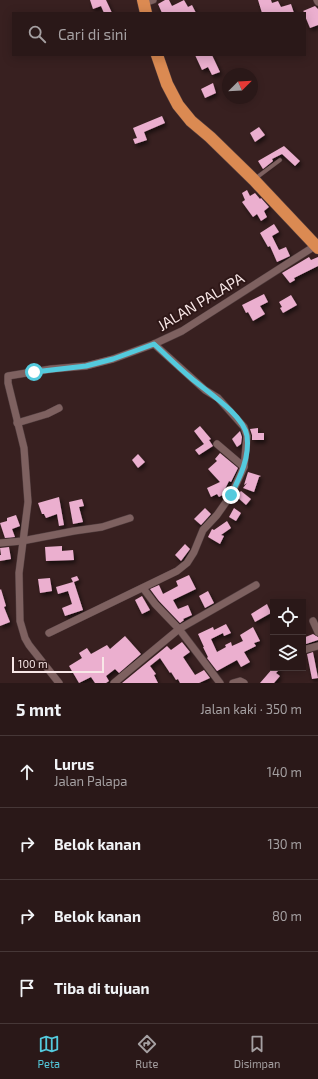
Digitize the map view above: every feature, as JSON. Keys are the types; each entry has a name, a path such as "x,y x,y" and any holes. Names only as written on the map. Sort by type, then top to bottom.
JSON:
{"highway":[{"path":"157,56 167,84 178,105 191,121 210,137 254,180 317,246"}],"street":[{"name":"JALAN PALAPA","path":"59,683 29,645 20,621 19,574 28,502 24,448 8,383 4,376 51,369 86,366 113,359 154,344 182,331 317,246"},
{"path":"50,633 177,571 187,562 194,552 203,530 231,495 244,466 247,436 244,427 218,398 200,386 154,344"},
{"path":"18,423 47,414 59,408"},
{"path":"217,444 244,466"},
{"path":"0,542 22,541 74,530 102,527 130,518"},
{"path":"114,683 179,629 256,585"},
{"path":"143,588 155,604 179,629 220,683"},
{"path":"313,621 318,632"},
{"path":"306,650 318,648"},
{"path":"232,683 240,681 244,683"}],"lane":[{"path":"254,180 280,160"}],"building":[{"path":"90,0 106,0 112,12 104,12 101,6 93,9"},
{"path":"165,0 169,0 172,6 184,0 188,7 192,5 196,12 162,12 158,4"},
{"path":"258,0 271,0 272,3 278,1 281,7 291,4 294,12 262,12"},
{"path":"315,6 318,9 318,25 310,28 306,18 306,12 303,11"},
{"path":"195,56 212,56 220,72 212,75 208,67 202,70"},
{"path":"213,83 216,93 205,98 201,89"},
{"path":"162,116 165,123 144,132 147,140 135,144 133,139 137,138 133,128"},
{"path":"259,127 265,135 255,142 250,133"},
{"path":"284,146 300,161 295,166 282,154 272,159 273,161 263,169 258,161"},
{"path":"247,190 250,196 255,193 269,207 264,211 267,217 261,221 257,214 253,217 242,202 245,200 242,193"},
{"path":"274,224 279,232 272,236 279,250 286,247 290,256 277,262 270,246 268,247 260,233"},
{"path":"309,257 311,260 318,257 318,266 294,278 295,280 290,283 282,273"},
{"path":"264,294 268,302 260,306 265,314 253,321 248,312 246,313 242,305"},
{"path":"291,295 297,305 283,313 279,302"},
{"path":"200,426 211,439 209,440 213,446 199,455 195,450 204,444 194,431"},
{"path":"258,428 258,433 264,433 264,440 252,440 250,429"},
{"path":"240,431 242,437 241,444 237,447 232,439"},
{"path":"220,453 238,468 231,482 229,481 225,489 226,493 219,497 217,494 211,497 207,488 220,482 208,469 217,461 215,459"},
{"path":"138,454 145,462 138,468 132,460"},
{"path":"248,472 261,476 259,477 254,492 243,488 247,483 244,485"},
{"path":"241,491 251,499 246,505 236,496"},
{"path":"59,497 64,525 59,526 57,514 46,518 44,514 42,514 38,503"},
{"path":"82,499 84,506 79,507 83,522 73,524 69,502"},
{"path":"205,508 211,514 201,525 194,519"},
{"path":"234,508 241,513 236,521 229,517"},
{"path":"16,515 20,526 12,529 15,537 5,538 0,523 7,521 7,518"},
{"path":"227,521 231,528 221,535 224,536 220,544 208,537 212,529 214,530"},
{"path":"185,544 190,549 181,561 175,555"},
{"path":"62,546 62,551 73,550 74,560 46,561 45,547"},
{"path":"9,547 11,559 0,561 0,548"},
{"path":"189,575 196,589 173,600 178,609 188,605 192,615 183,619 184,620 180,623 150,589 159,585 163,594 178,586 176,581"},
{"path":"77,576 79,580 74,582 83,610 65,616 62,608 72,604 68,591 58,594 56,587 73,582 71,578"},
{"path":"50,578 52,591 40,593 38,579"},
{"path":"1,589 6,606 4,607 10,622 0,626 0,590"},
{"path":"208,591 214,603 205,608 199,596"},
{"path":"142,596 150,610 142,614 135,600"},
{"path":"267,604 270,611 270,614 255,622 251,614"},
{"path":"226,624 231,633 224,636 223,633 211,639 217,652 231,642 232,646 243,641 240,635 253,627 260,641 254,643 256,646 244,652 250,662 241,667 237,660 217,671 207,658 208,657 198,634 213,627 214,630"},
{"path":"313,634 318,637 318,640 306,644 306,637"},
{"path":"125,636 141,654 119,673 115,669 106,676 109,681 106,683 95,683 91,677 79,683 69,666 82,658 79,653 87,648 91,654 107,645 110,649"},
{"path":"182,642 190,652 183,657 195,675 204,670 210,678 199,683 180,683 171,672 170,673 160,658 150,666 156,674 154,675 158,683 122,683 167,646 171,650"},
{"path":"313,652 318,678 312,679 307,654"},
{"path":"270,671 278,671 276,673 280,676 274,683 260,683"}],"route":[{"path":"34,372 86,366 113,359 154,344 190,378 218,398 244,427 247,436 246,456 244,466 231,495"}]}
